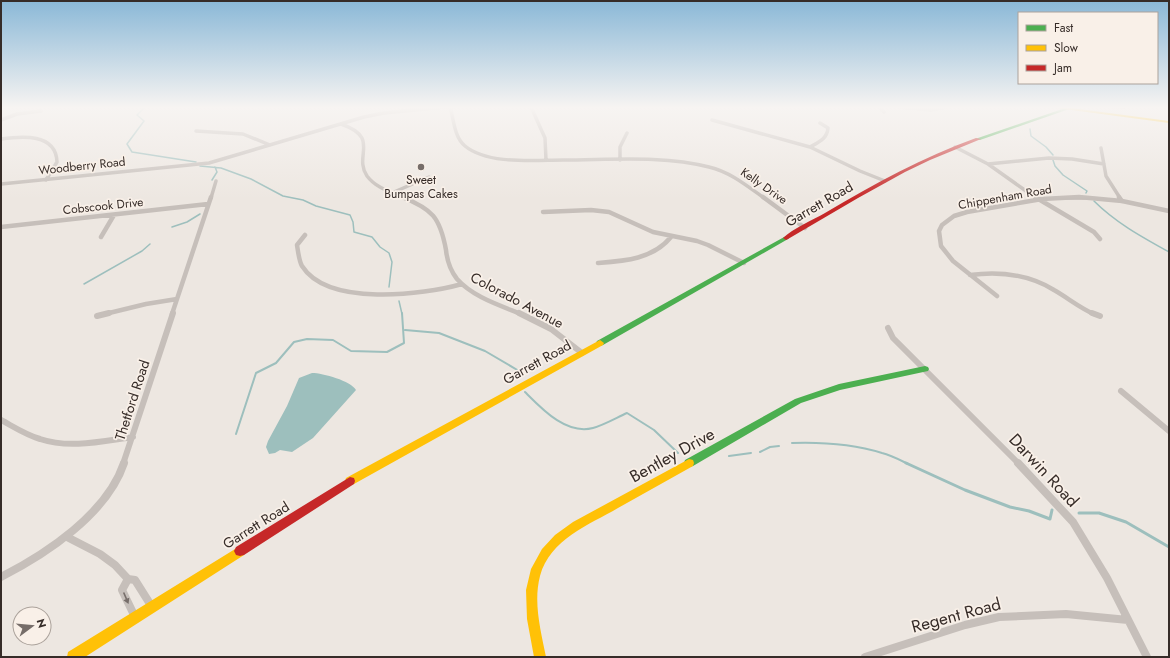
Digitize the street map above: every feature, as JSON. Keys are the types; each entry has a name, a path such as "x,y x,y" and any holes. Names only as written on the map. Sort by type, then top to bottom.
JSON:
{"street":[{"path":"257,138 270,145"},
{"name":"Woodberry Road","path":"1,184 204,163 228,158 295,138"},
{"name":"Colorado Avenue","path":"362,138 364,169 368,178 376,184 423,207 436,219 442,231 449,266 462,284 482,297 547,326 582,353"},
{"name":"Kelly Drive","path":"459,138 463,145 472,152 506,159 682,162 725,172 750,187 805,228"},
{"path":"546,138 547,147 546,160"},
{"path":"620,160 620,147 625,138"},
{"path":"779,138 810,146 860,171 885,181"},
{"path":"810,146 824,138"},
{"name":"Garrett Road","path":"73,657 354,479 805,228 885,181 923,161 981,138"},
{"path":"1,139 35,139 44,141 51,145 57,162 46,180"},
{"path":"955,147 988,164 1039,199 1094,232 1100,240"},
{"path":"1101,148 1109,182 1122,201"},
{"path":"988,164 1044,158 1072,159 1104,164"},
{"path":"394,192 429,177"},
{"name":"Thetford Road","path":"1,577 37,557 67,537 99,505 120,474 216,181"},
{"name":"Chippenham Road","path":"997,296 953,261 941,246 939,231 942,225 954,216 967,212 1039,199 1079,197 1122,201 1169,211"},
{"name":"Cobscook Drive","path":"1,228 208,204"},
{"path":"543,212 591,210 609,212 625,218 647,230 671,237 702,243 744,262"},
{"path":"101,237 114,215"},
{"path":"305,235 297,244 297,255 301,264 314,278 340,289 365,294 401,296 436,292 462,284"},
{"path":"598,263 620,262 637,258 666,244 671,237"},
{"path":"970,275 995,272 1035,280 1048,286 1083,309 1100,316"},
{"path":"97,316 146,304 177,299"},
{"name":"Darwin Road","path":"888,328 893,338 1031,476 1073,522 1104,572 1147,657"},
{"name":"Bentley Drive","path":"540,657 533,625 533,576 537,564 543,554 561,536 579,524 798,402 839,387 925,369"},
{"path":"1121,391 1169,431"},
{"path":"1,420 35,437 57,442 80,443 133,437"},
{"path":"67,537 99,553 113,562 128,579 135,580 152,607"},
{"path":"128,579 122,590 135,617"},
{"name":"Regent Road","path":"865,657 965,625 1004,616 1066,614 1128,620"}],"water":[{"path":"312,373 323,374 336,378 349,384 356,390 313,438 292,452 280,450 269,454 266,447 268,441 287,406 299,378"}],"waterway":[{"path":"132,138 127,144 132,152 196,162"},
{"path":"1033,138 1046,147 1053,155"},
{"path":"1053,160 1055,166 1063,175 1087,191 1086,193"},
{"path":"200,166 215,167"},
{"path":"212,180 217,172 215,167"},
{"path":"215,167 221,168 251,179 283,196 303,200 316,206 350,215 353,222 354,232 372,237 380,247 389,253 392,262 389,287"},
{"path":"1094,201 1120,223 1169,252"},
{"path":"172,227 187,222 200,214"},
{"path":"84,284 142,251 150,244"},
{"path":"399,301 402,314"},
{"path":"236,434 256,373 276,363 294,342 307,339 333,340 351,351 387,352 404,343 402,313"},
{"path":"405,330 439,333 485,351 519,371 521,376"},
{"path":"525,392 547,413 573,428 593,428 627,413 654,430 678,453"},
{"path":"792,443 826,443 849,446 889,455 908,464"},
{"path":"760,452 770,447 779,446"},
{"path":"729,456 751,453"},
{"path":"906,463 965,490 1010,507 1029,511 1050,519 1052,510"},
{"path":"1079,513 1099,513 1126,522 1169,547"}],"traffic: fast":[{"path":"978,139 982,138"},
{"path":"600,343 786,238"},
{"path":"689,463 798,401 839,387 925,369"}],"traffic: slow":[{"path":"350,481 600,343"},
{"path":"540,657 531,600 534,575 546,552 559,538 577,525 689,463"},
{"path":"73,657 240,551"}],"traffic: jam":[{"path":"786,238 903,171 952,148 978,139"},
{"path":"240,551 350,481"}],"place":[{"name":"Sweet Bumpas Cakes","path":"421,167"}]}
